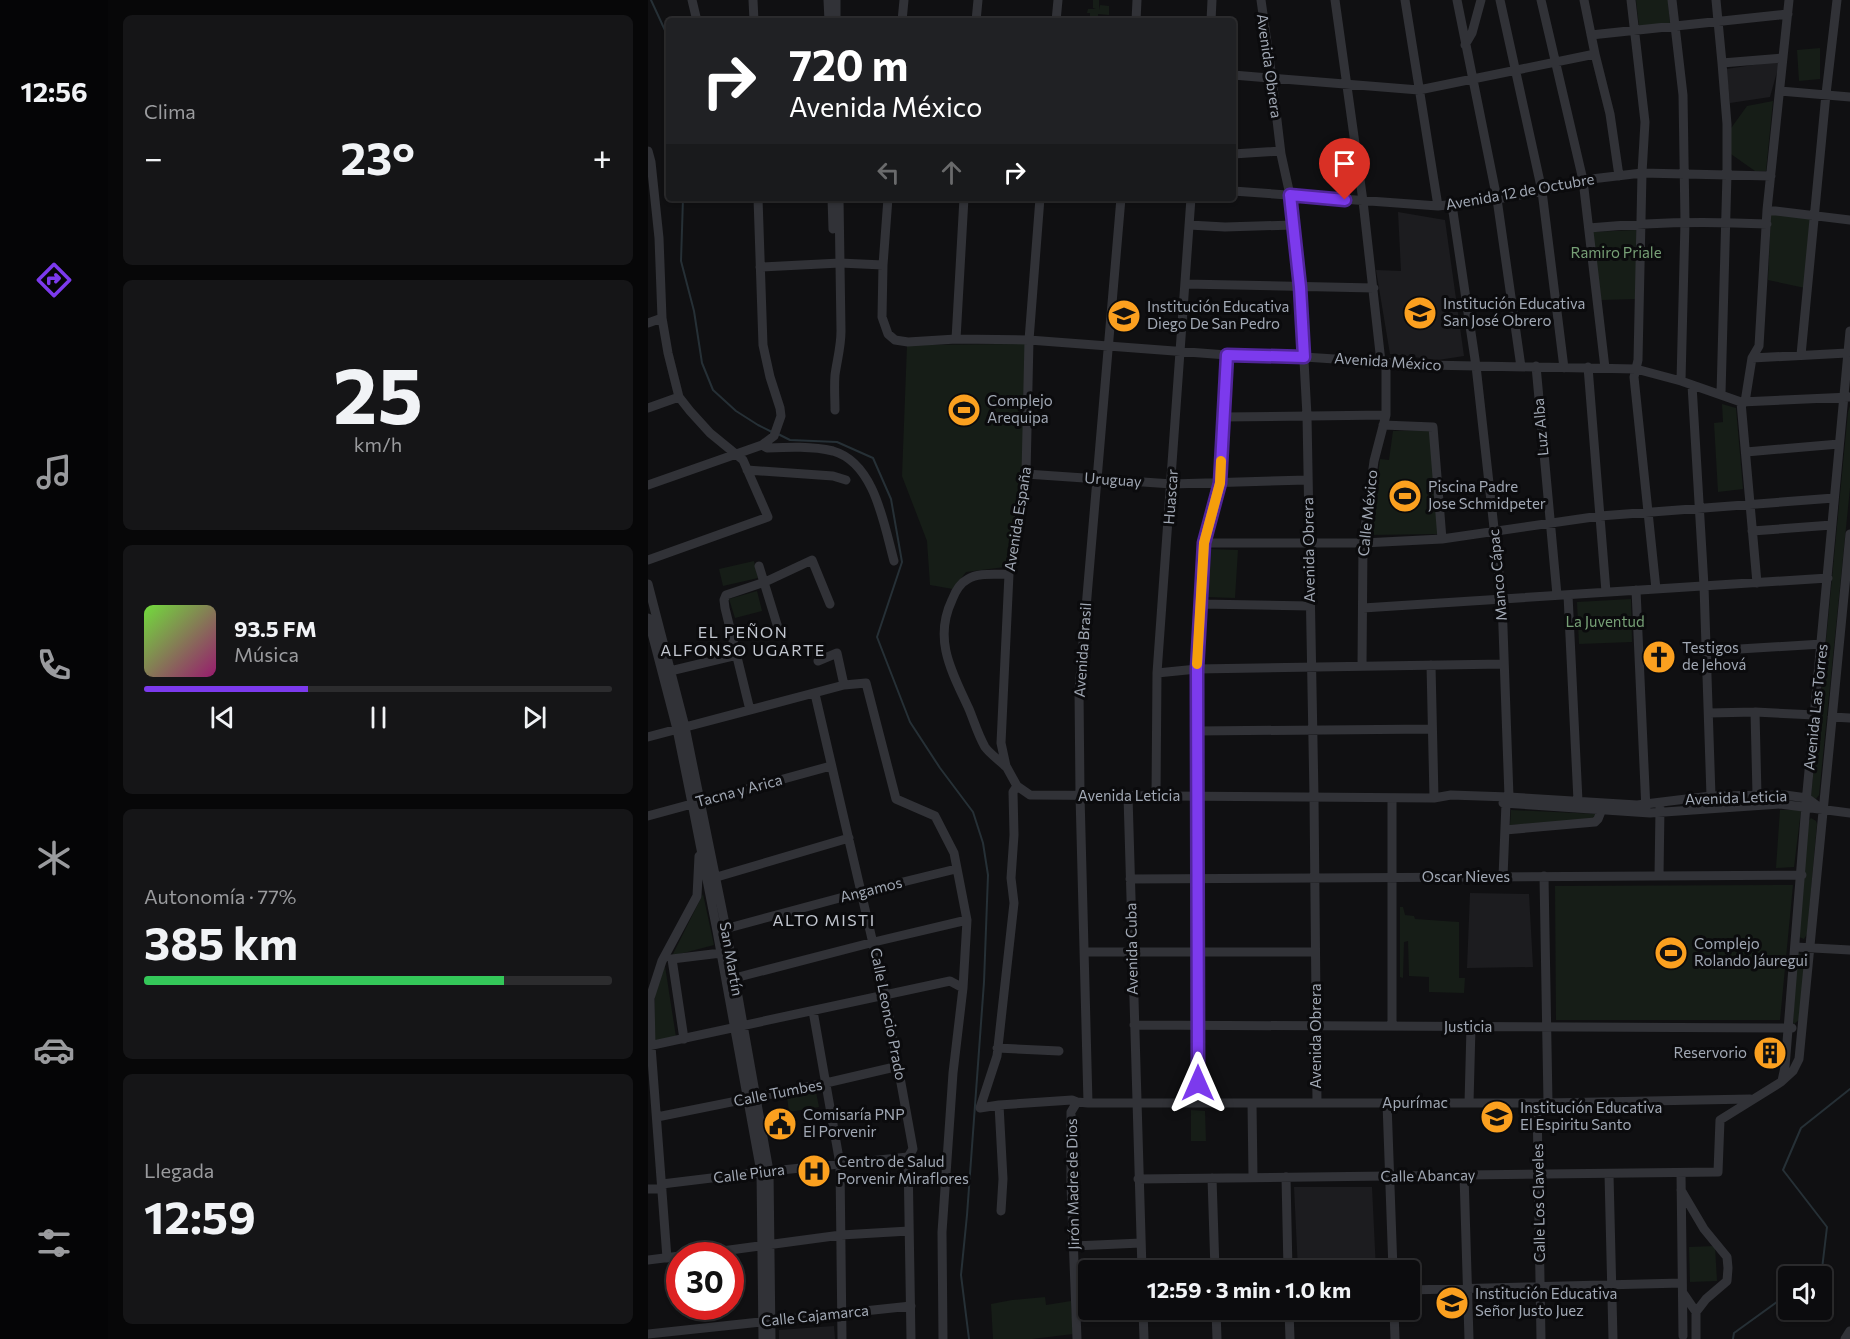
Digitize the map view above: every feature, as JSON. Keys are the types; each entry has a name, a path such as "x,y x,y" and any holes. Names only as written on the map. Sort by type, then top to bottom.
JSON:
{"street":[{"path":"692,0 697,18"},
{"path":"753,0 754,18"},
{"path":"828,0 829,18"},
{"path":"836,0 836,18"},
{"path":"902,18 904,0"},
{"path":"976,18 978,0"},
{"path":"1056,18 1058,0"},
{"path":"1136,18 1137,0"},
{"path":"1211,18 1212,0"},
{"name":"Avenida Obrera","path":"1261,0 1280,152 1290,195 1300,287 1307,416 1317,1103"},
{"name":"Calle México","path":"1335,0 1384,362 1384,420 1374,461 1363,543 1362,666"},
{"path":"1405,0 1438,206"},
{"path":"1457,0 1497,199 1521,367"},
{"path":"1466,45 1472,33 1481,0"},
{"path":"1500,0 1542,191 1564,368"},
{"path":"1541,0 1582,180 1605,368"},
{"path":"1584,0 1610,114 1619,176"},
{"path":"1631,0 1645,122 1638,360 1634,377 1656,589"},
{"path":"1672,0 1683,95 1685,222 1682,381"},
{"path":"1716,0 1726,124 1727,174 1721,394"},
{"path":"1757,583 1743,402 1752,358 1760,346 1767,210 1789,0"},
{"path":"1801,355 1837,0"},
{"path":"1591,35 1788,14"},
{"path":"1236,75 1419,90 1595,54"},
{"path":"1722,63 1783,58"},
{"path":"1780,91 1850,97"},
{"path":"648,151 659,238 662,318 679,397 710,433 743,460 768,517 648,560"},
{"path":"1236,154 1280,152"},
{"name":"Avenida 12 de Octubre","path":"1236,191 1438,206 1542,191 1582,180 1642,173 1771,176"},
{"path":"648,484 762,445 774,436 778,427 781,416 780,408 763,345 758,201"},
{"path":"832,201 842,332 835,377 835,410"},
{"path":"837,263 839,201"},
{"path":"760,267 837,263 883,265 888,201"},
{"path":"956,339 964,201"},
{"name":"Avenida España","path":"1030,795 1017,786 1006,766 1001,743 1009,574 1026,474 1029,340 1040,201"},
{"name":"Avenida Brasil","path":"1088,1102 1079,690 1121,201"},
{"name":"Huascar","path":"1156,796 1157,673 1191,201"},
{"name":"Manco Cápac","path":"1452,205 1476,366 1502,600 1507,800 1503,877"},
{"path":"1767,210 1850,220"},
{"path":"1589,228 1641,222 1767,224"},
{"path":"1189,225 1225,227 1293,225"},
{"path":"648,242 659,238"},
{"name":"Avenida México","path":"883,265 882,316 888,334 896,340 908,342 956,339 1029,340 1227,355 1304,357 1427,365 1636,369 1682,381 1743,402 1847,397"},
{"path":"1185,284 1374,288"},
{"path":"648,323 662,318"},
{"name":"Avenida Las Torres","path":"1781,1082 1785,1067 1839,444 1847,397 1850,331"},
{"path":"1752,358 1848,353"},
{"path":"1198,1102 1197,669 1204,543 1220,483 1227,355"},
{"name":"Luz Alba","path":"1536,366 1557,595"},
{"path":"1588,367 1606,592"},
{"path":"1692,385 1704,586 1711,796"},
{"path":"648,408 679,397"},
{"path":"1224,417 1307,416 1384,420 1433,427 1442,539"},
{"path":"1746,452 1839,444"},
{"path":"762,445 767,448 832,451 847,458 858,467 873,489 894,561"},
{"path":"747,470 833,476 846,480"},
{"name":"Uruguay","path":"1026,474 1172,484 1307,480"},
{"path":"1204,543 1363,543 1442,539 1600,516 1834,498"},
{"path":"1752,531 1832,525"},
{"name":"Avenida Las Torres","path":"1720,1120 1781,1082 1797,1065 1832,717 1847,603 1850,534"},
{"path":"750,710 724,600 726,595 765,582 812,560 830,604"},
{"path":"759,566 779,631"},
{"path":"1006,766 986,748 951,669 944,639 945,620 956,590 967,579 977,575 1009,574"},
{"path":"1363,608 1827,578"},
{"name":"San Martín","path":"648,584 656,648"},
{"path":"1636,590 1646,808"},
{"path":"1568,595 1578,801"},
{"path":"1201,604 1310,606"},
{"name":"San Martín","path":"648,618 656,648 667,672 681,728 765,1171 767,1322 763,1339"},
{"path":"1707,651 1822,644"},
{"path":"818,661 837,653 844,685"},
{"path":"667,672 737,654"},
{"path":"1157,673 1197,669 1504,664"},
{"path":"1431,665 1432,729 1439,798"},
{"path":"648,737 844,685 866,683 896,799 935,816 954,853 967,920 942,1232 943,1339"},
{"name":"Calle Leoncio Prado","path":"814,694 874,942 913,1149 908,1157 911,1339"},
{"path":"1709,713 1755,712 1815,715"},
{"path":"1755,712 1757,795"},
{"path":"1832,717 1850,718"},
{"path":"1197,731 1432,729"},
{"path":"986,748 1001,743"},
{"name":"Tacna y Arica","path":"648,816 831,766"},
{"path":"1000,1211 1003,1179 999,1105 980,1108 997,1056 1014,903 1011,878 1014,835 1013,792 1017,786"},
{"name":"Avenida Leticia","path":"1030,795 1392,798 1439,798 1451,795 1602,809 1807,802"},
{"name":"Avenida Cuba","path":"1128,795 1142,1260"},
{"name":"Avenida Leticia","path":"1660,808 1711,796 1785,795 1823,810"},
{"path":"1392,798 1392,1026"},
{"name":"Avenida Leticia","path":"1507,800 1578,801 1646,808"},
{"path":"1659,876 1660,808"},
{"path":"1505,830 1595,822 1602,809"},
{"path":"1823,810 1850,813"},
{"path":"711,879 849,838"},
{"path":"666,1244 650,1046 649,994 662,961 697,896 698,860 706,853"},
{"name":"Angamos","path":"721,930 956,869"},
{"name":"Oscar Nieves","path":"1130,879 1802,875"},
{"path":"1544,876 1548,1103"},
{"path":"730,980 967,920"},
{"name":"San Martín","path":"721,930 721,953 730,980"},
{"path":"1795,946 1850,950"},
{"path":"1084,952 1315,952"},
{"path":"684,1039 672,959 721,953"},
{"path":"650,1046 950,981 963,988"},
{"path":"813,1011 840,1164 843,1339"},
{"name":"Justicia","path":"1134,1025 1802,1028"},
{"path":"1469,1103 1471,1027"},
{"path":"997,1048 1059,1051"},
{"name":"Calle Tumbes","path":"657,1116 826,1083 899,1066"},
{"name":"Apurímac","path":"999,1105 1072,1100 1077,1102 1548,1103 1752,1099"},
{"path":"1719,1101 1720,1120"},
{"name":"Jirón Madre de Dios","path":"1077,1102 1071,1112 1071,1185 1077,1339"},
{"path":"1252,1103 1253,1178"},
{"path":"1387,1103 1393,1260"},
{"name":"Calle Los Claveles","path":"1537,1103 1541,1339"},
{"name":"Calle Abancay","path":"1138,1179 1718,1172 1720,1120"},
{"name":"Calle Piura","path":"648,1189 765,1171 908,1157"},
{"path":"1609,1173 1613,1339"},
{"path":"1681,1173 1683,1336"},
{"path":"1464,1175 1469,1339"},
{"path":"1286,1177 1288,1260"},
{"path":"1212,1178 1215,1260"},
{"path":"1681,1190 1704,1229 1727,1257 1727,1281 1706,1299 1696,1312"},
{"path":"744,1249 841,1235 909,1232"},
{"path":"1074,1246 1141,1243"},
{"path":"648,1260 666,1258"},
{"path":"1420,1290 1611,1285 1682,1288"},
{"path":"1682,1288 1696,1312 1696,1339"},
{"name":"Calle Cajamarca","path":"648,1334 910,1306"},
{"path":"1143,1320 1144,1339"},
{"path":"1216,1320 1217,1339"},
{"path":"1289,1320 1290,1339"},
{"path":"1394,1320 1395,1339"},
{"name":"San Martín","path":"767,1322 771,1339"},
{"path":"1845,1339 1850,1331"}],"shaded area":[{"path":"1780,61 1770,97 1730,103 1726,69"},
{"name":"Institución Educativa San José Obrero","path":"1398,212 1445,220 1464,356 1438,360 1390,354 1376,270 1401,271"},
{"path":"1470,893 1529,894 1533,967 1467,968"},
{"path":"1294,1187 1372,1187 1376,1260 1298,1260"},
{"path":"834,1326 835,1339 779,1339 779,1330"}],"green space":[{"path":"1093,0 1099,0 1099,10 1100,5 1109,6 1109,15 1098,14 1098,18 1090,18 1090,13 1087,13 1088,9 1096,9 1093,8"},
{"path":"1636,0 1668,0 1670,23 1639,26"},
{"path":"1820,48 1820,79 1799,81 1797,50"},
{"path":"1773,101 1766,171 1755,171 1728,152 1729,131 1747,106"},
{"path":"1771,213 1812,218 1805,288 1768,280"},
{"name":"Ramiro Priale","path":"1636,230 1636,299 1601,300 1592,232"},
{"name":"Complejo Arequipa","path":"1027,344 1022,475 1005,567 966,572 953,589 930,585 927,541 902,476 907,345"},
{"path":"1722,404 1736,408 1743,489 1718,492 1714,423 1723,422"},
{"path":"1850,406 1850,488 1819,795 1816,799 1811,796"},
{"path":"1430,430 1438,534 1370,535 1380,459 1389,460 1393,431"},
{"path":"1209,549 1238,550 1235,598 1207,597"},
{"path":"754,561 758,578 723,586 719,569"},
{"path":"757,591 762,611 735,618 729,599"},
{"name":"La Juventud","path":"1631,599 1632,642 1579,644 1577,602"},
{"path":"1511,810 1597,814 1596,820 1510,825"},
{"path":"1780,810 1801,810 1794,867 1776,868"},
{"path":"1811,818 1817,824 1807,934 1804,939 1799,937 1808,822"},
{"name":"Complejo Rolando Jáuregui","path":"1793,885 1780,1020 1556,1020 1555,886"},
{"path":"703,894 714,945 672,956"},
{"path":"1400,907 1403,907 1405,915 1414,916 1415,919 1459,922 1459,978 1465,978 1464,993 1429,992 1429,977 1409,976 1408,941 1404,942 1403,978 1400,977"},
{"path":"1799,953 1805,958 1799,1020 1794,1024 1797,955"},
{"path":"665,966 676,1037 654,1041 655,993"},
{"path":"816,1092 819,1107 789,1112 787,1097"},
{"path":"1191,1110 1205,1111 1206,1141 1191,1141"},
{"path":"1715,1246 1717,1281 1690,1282 1689,1247"},
{"path":"1045,1297 1046,1305 1071,1301 1073,1334 1032,1339 993,1339 991,1304"}],"waterway":[{"path":"651,0 666,32"},
{"path":"683,201 681,261 694,311 702,363 713,390 736,411 772,432"},
{"path":"778,434 790,440 837,442 873,458 891,499 902,562 877,637 910,722 940,768 973,812 983,843 988,875 984,982 961,1275 969,1339"},
{"path":"1822,1266 1827,1227 1783,1170 1801,1128 1850,1089"},
{"path":"1733,1339 1734,1333 1778,1301"}],"slow traffic":[{"path":"1197,664 1204,543 1220,483 1221,461"}],"place":[{"name":"Institución Educativa San José Obrero","path":"1420,313"},
{"name":"Institución Educativa Diego De San Pedro","path":"1124,316"},
{"name":"Complejo Arequipa","path":"964,410"},
{"name":"Piscina Padre Jose Schmidpeter","path":"1405,496"},
{"name":"Testigos de Jehová","path":"1659,657"},
{"name":"Complejo Rolando Jáuregui","path":"1671,953"},
{"name":"Reservorio","path":"1770,1053"},
{"name":"Institución Educativa El Espiritu Santo","path":"1497,1117"},
{"name":"Comisaría PNP El Porvenir","path":"780,1124"},
{"name":"Centro de Salud Porvenir Miraflores","path":"814,1171"},
{"name":"Institución Educativa Señor Justo Juez","path":"1452,1303"}],"district":[{"name":"EL PEÑON ALFONSO UGARTE","path":"743,641"},
{"name":"ALTO MISTI","path":"824,920"}],"route":[{"path":"1198,1083 1197,669 1204,543 1220,483 1227,355 1304,357 1300,287 1290,195 1345,200"}]}
